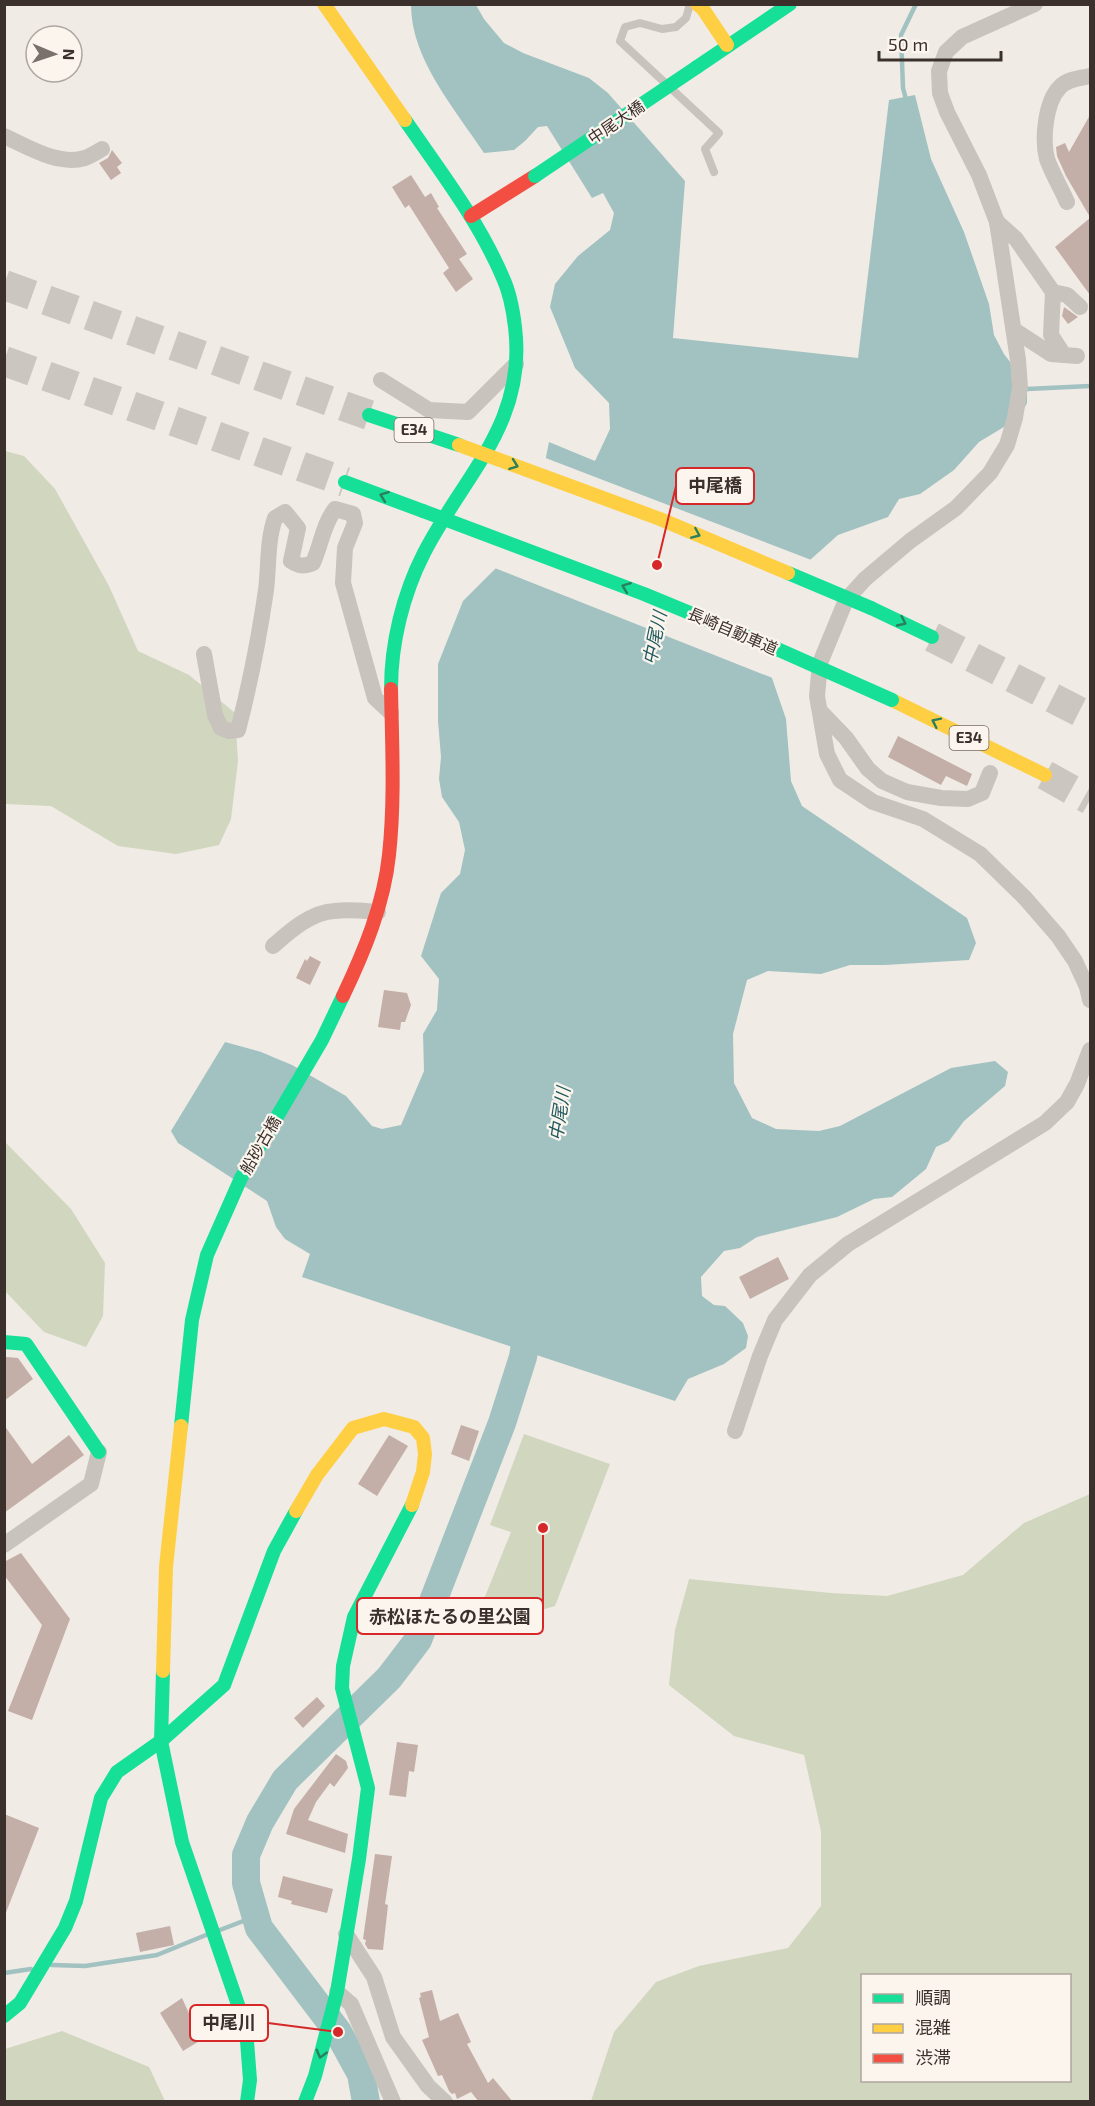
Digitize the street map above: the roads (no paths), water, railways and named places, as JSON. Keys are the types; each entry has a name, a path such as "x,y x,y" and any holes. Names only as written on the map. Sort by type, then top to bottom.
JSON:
{"main road":[{"name":"船砂古橋","path":"247,2102 250,2080 246,2028 182,1842 161,1741 166,1567 192,1320 207,1255 241,1178 322,1040 354,973 378,912 389,857 392,802 391,682 397,629 406,597 424,553 493,442 507,410 517,363 512,306 504,279 471,216 324,4"},
{"path":"697,4 703,9 727,45"},
{"name":"中尾大橋","path":"471,216 535,176 790,4"},
{"name":"E34","path":"369,415 459,445 660,519 871,608 932,637"},
{"name":"長崎自動車道","path":"345,482 644,594 777,649 892,700 1045,776"},
{"path":"4,1342 26,1344 99,1452"},
{"path":"4,2016 20,2003 65,1928 76,1900 101,1798 117,1772 161,1741 224,1684 274,1551 317,1475 353,1428 384,1419 414,1427 423,1438 425,1454 423,1472 411,1509 354,1617 343,1666 342,1688 368,1788 337,1992 315,2076 305,2102"}],"street":[{"path":"1035,4 962,37 946,52 939,71 940,93 947,112 979,175 996,222 1017,351 1020,387 1015,418 1006,445 990,473 956,508 865,579 846,600 820,663 817,696 827,754 840,780 873,802 922,819 980,854 1025,898 1058,936 1075,961 1087,987 1090,1000"},
{"path":"1067,202 1048,160 1044,141 1045,124 1051,103 1059,87 1072,80 1090,76"},
{"path":"4,136 37,152 63,159 84,158 102,149"},
{"path":"996,222 1016,239 1053,292 1051,335 1071,355 1051,354 1014,330"},
{"path":"1053,292 1067,295 1080,307"},
{"path":"381,380 429,411 468,412 517,363"},
{"path":"204,654 215,715 221,728 229,731 238,730 255,660 266,588 270,534 275,518 285,512 293,520 297,528 291,561 299,566 306,566 313,563 321,546 327,520 334,509 344,511 353,514 355,523 345,548 343,583 375,698 391,713"},
{"path":"820,711 846,738 868,769 882,781 907,792 940,798 968,799 982,793 990,773"},
{"path":"273,946 290,931 314,916 333,910 378,912"},
{"path":"735,1431 760,1356 775,1320 810,1275 848,1244 1045,1123 1067,1102 1077,1084 1090,1050"},
{"path":"4,1545 91,1484 99,1452"},
{"path":"346,1934 374,1977 393,2037 428,2086 445,2102"},
{"path":"337,1992 351,2004 393,2102"}],"lane":[{"path":"690,4 686,18 676,27 662,29 640,23 624,27 620,41 719,133 705,149 714,172"}],"water":[{"path":"411,5 476,5 484,19 504,43 523,53 589,78 608,93 685,181 673,338 858,358 889,100 915,95 931,159 964,232 989,304 994,335 1004,354 1027,384 1027,403 1019,418 979,442 954,470 920,494 899,499 888,517 838,535 800,569 770,631 772,678 786,719 791,781 802,806 967,918 976,943 969,960 850,965 821,974 768,971 747,980 733,1034 734,1083 752,1118 776,1129 819,1131 840,1126 951,1068 995,1061 1008,1072 1005,1086 964,1121 949,1141 936,1147 926,1169 892,1197 874,1199 837,1217 757,1237 740,1248 724,1251 701,1277 702,1296 714,1305 725,1306 743,1323 748,1336 746,1348 724,1364 688,1379 675,1401 302,1277 310,1254 285,1239 276,1227 267,1201 178,1143 171,1131 225,1042 261,1052 292,1065 346,1096 372,1126 382,1129 401,1125 424,1071 423,1034 437,1010 439,979 421,956 441,893 460,874 465,850 459,822 442,797 439,779 441,757 438,721 438,664 463,601 507,557 528,518 549,442 595,461 610,429 609,403 575,368 550,307 555,284 578,256 610,230 614,213 603,193 592,198 547,126 538,127 514,150 484,153 426,64 418,45"}],"waterway":[{"path":"907,103 903,88 901,35 916,4"},
{"path":"1027,389 1090,386"},
{"name":"中尾川","path":"366,2102 361,2074 338,2032 259,1928 246,1883 246,1855 260,1822 285,1780 389,1678 418,1640 502,1423 523,1357 530,1312"},
{"path":"220,1930 256,1916"},
{"path":"52,1965 85,1966 157,1955 206,1935"},
{"path":"4,1973 31,1969"}],"tunnel":[{"path":"4,285 369,415"},
{"path":"4,361 345,482"},
{"path":"932,637 1090,717"},
{"path":"1045,775 1090,800"}],"place":[{"name":"中尾橋","path":"657,565"},
{"name":"赤松ほたるの里公園","path":"543,1528"},
{"name":"中尾川","path":"338,2032"}]}
